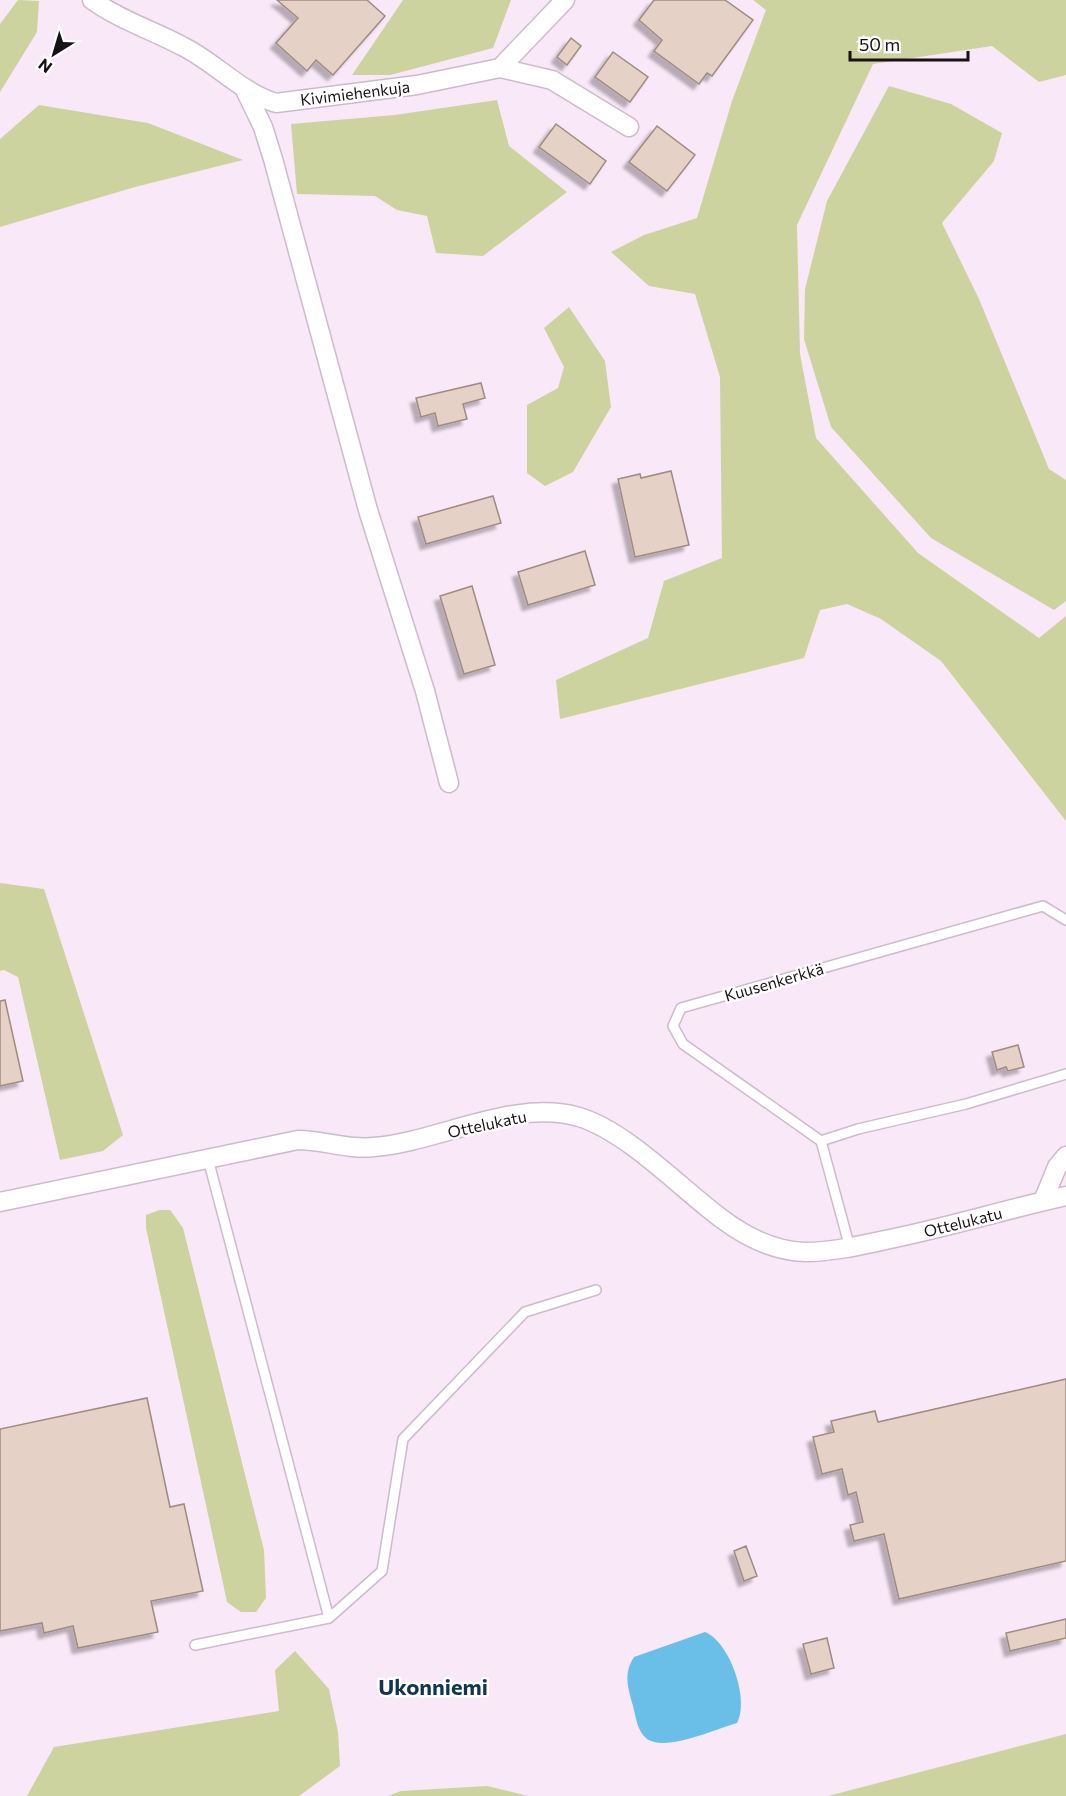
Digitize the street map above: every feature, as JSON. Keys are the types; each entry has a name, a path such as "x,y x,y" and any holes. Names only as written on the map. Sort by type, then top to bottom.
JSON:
{"street":[{"name":"Kivimiehenkuja","path":"92,0 119,18 184,46 244,88 262,99 276,103 417,85 500,68 552,80 629,127"},
{"path":"500,68 566,0"},
{"path":"244,88 262,127 273,159 358,475 425,691 449,783"},
{"name":"Ottelukatu","path":"0,1202 298,1140 320,1140 372,1148 402,1143 494,1119 543,1113 578,1117 610,1130 723,1220 745,1234 770,1246 805,1252 850,1248 949,1227 1066,1196"},
{"path":"1043,1201 1057,1167 1066,1156"}],"lane":[{"name":"Kuusenkerkkä","path":"821,1141 683,1044 673,1026 681,1008 1043,906 1066,920"},
{"path":"850,1248 821,1141 858,1129 966,1104 1066,1074"},
{"path":"208,1159 329,1618"},
{"path":"195,1645 329,1618 382,1571 402,1439 525,1312 596,1290"}],"green space":[{"path":"18,0 39,1 37,32 0,92 0,24"},
{"path":"403,0 511,0 493,48 390,75 352,75"},
{"path":"753,0 1066,0 1066,75 1039,82 992,46 873,64 797,225 800,354 816,438 918,553 1039,638 1066,616 1066,821 941,661 881,619 847,604 820,610 804,658 560,719 556,680 648,638 664,581 722,558 720,377 695,294 649,286 611,252 644,235 697,218 732,101 766,10"},
{"path":"889,86 951,104 1002,133 994,161 942,223 979,299 1049,469 1066,480 1066,601 1054,610 931,538 831,427 804,339 805,289 827,201"},
{"path":"497,100 509,146 567,192 483,256 436,253 427,216 397,210 375,196 297,194 291,124 395,115"},
{"path":"39,105 148,123 243,160 135,187 0,227 0,139"},
{"path":"569,307 605,361 611,407 573,472 545,486 527,473 527,405 558,388 564,367 544,328"},
{"path":"0,883 44,889 123,1135 103,1151 60,1160 18,977 4,970 0,971"},
{"path":"160,1210 170,1210 183,1228 264,1550 266,1598 256,1612 241,1612 227,1602 146,1228 146,1215"},
{"path":"295,1651 329,1689 338,1732 340,1766 299,1796 27,1796 54,1747 279,1711 275,1670"},
{"path":"1066,1734 1066,1796 828,1796"},
{"path":"487,1786 528,1796 388,1796 401,1791"}],"water":[{"path":"705,1632 722,1647 735,1673 741,1700 737,1723 678,1741 666,1743 647,1739 636,1719 628,1681 628,1669 634,1657"}],"building":[{"path":"277,0 367,0 385,16 333,75 316,60 307,71 276,43 298,18"},
{"path":"654,0 725,0 753,20 712,76 707,73 699,84 654,51 662,40 639,20"},
{"path":"571,38 581,46 567,65 557,57"},
{"path":"613,52 648,77 630,102 595,77"},
{"path":"556,124 606,161 590,184 539,147"},
{"path":"657,126 695,155 667,191 629,162"},
{"path":"481,383 485,398 463,404 467,419 438,426 435,413 421,417 416,398"},
{"path":"671,471 689,545 635,557 618,479 640,474 641,478"},
{"path":"493,496 501,523 426,544 418,517"},
{"path":"585,551 595,585 528,605 518,572"},
{"path":"472,586 495,665 464,674 440,596"},
{"path":"5,1000 23,1081 0,1086 0,1001"},
{"path":"1018,1045 1024,1067 1008,1071 1006,1067 997,1070 992,1052"},
{"path":"1066,1379 1066,1561 899,1599 884,1534 854,1541 850,1525 863,1522 856,1492 848,1495 842,1469 822,1474 813,1437 834,1432 831,1421 875,1411 878,1422"},
{"path":"147,1398 170,1507 184,1504 203,1591 151,1601 158,1632 78,1648 73,1626 44,1633 42,1623 0,1631 0,1429"},
{"path":"746,1546 757,1576 744,1581 734,1551"},
{"path":"1066,1619 1066,1638 1010,1651 1006,1633"},
{"path":"827,1638 834,1668 811,1674 803,1644"}],"district":[{"name":"Ukonniemi","path":"433,1687"}]}
